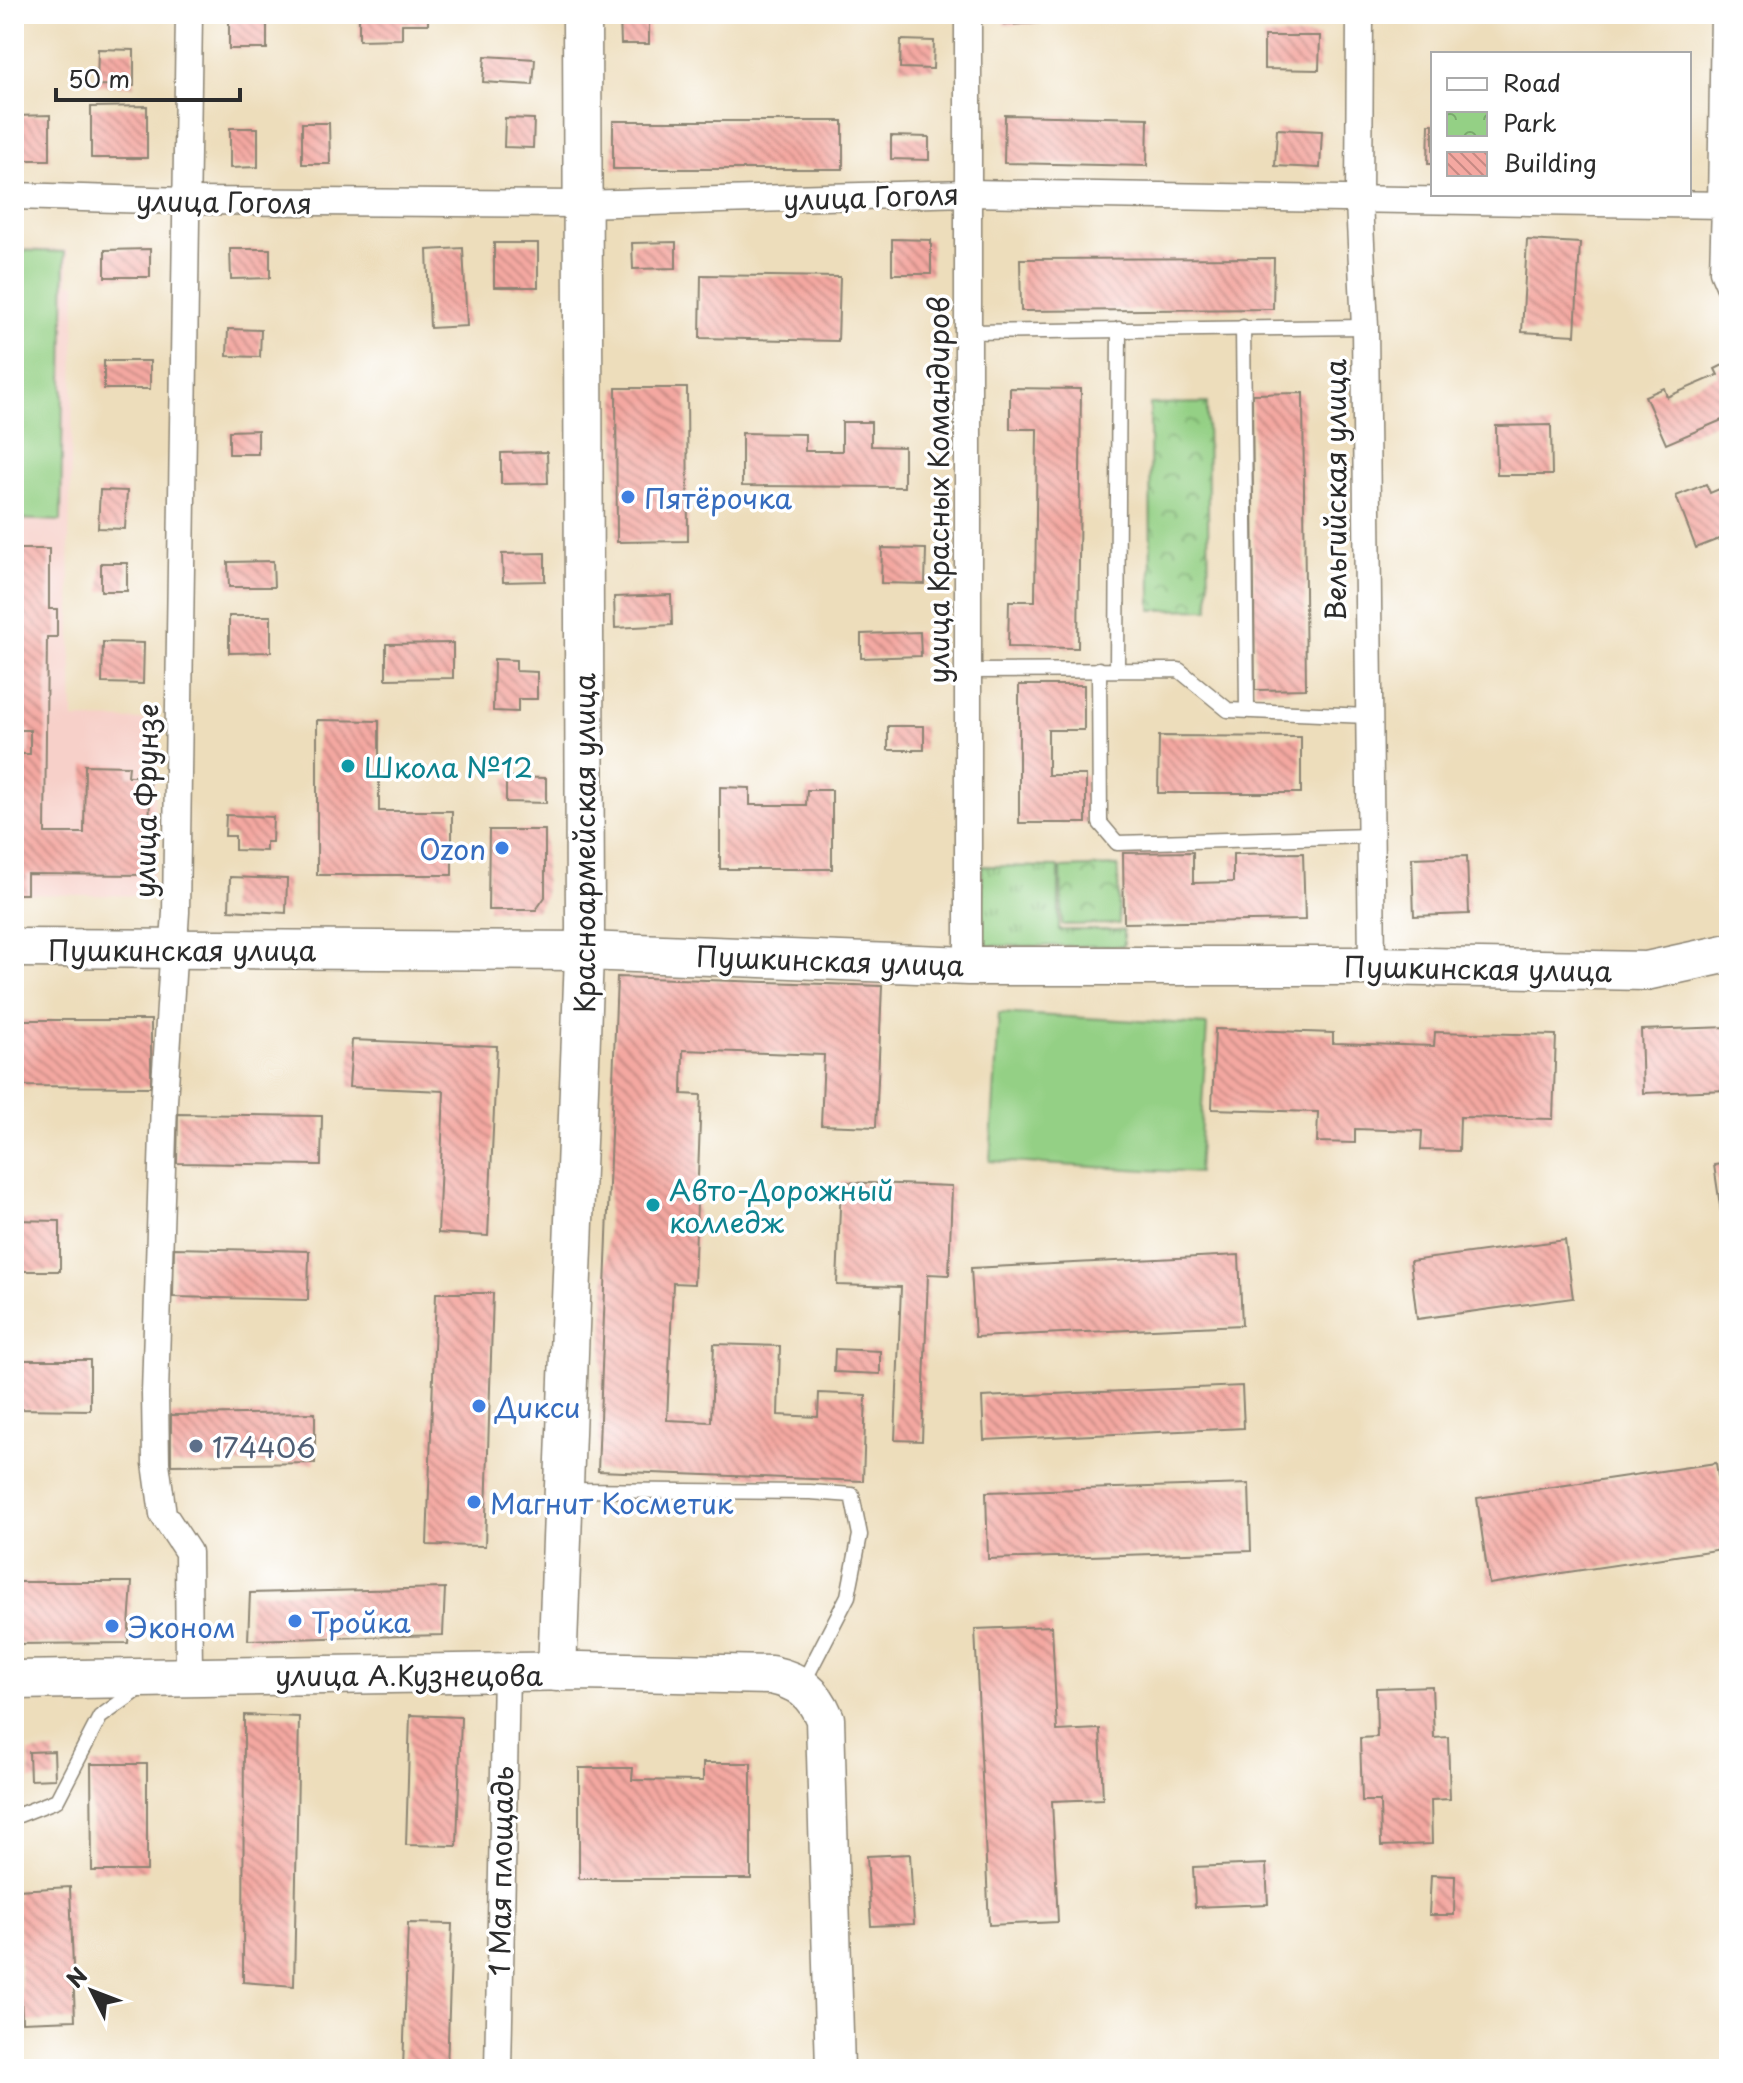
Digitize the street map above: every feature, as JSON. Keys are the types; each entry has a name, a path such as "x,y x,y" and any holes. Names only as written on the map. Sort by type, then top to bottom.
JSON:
{"main road":[{"name":"Красноармейская улица","path":"557,1672 585,951 582,14"},
{"name":"Пушкинская улица","path":"14,948 585,951 968,966 1372,966 1646,971 1729,953"},
{"name":"улица А.Кузнецова","path":"14,1680 557,1672 771,1675 801,1685"},
{"path":"801,1685 816,1698 825,1719 835,2069"}],"street":[{"name":"улица Фрунзе","path":"173,1676 188,1552 163,1514 156,1463 164,1116 175,949 189,14"},
{"name":"улица Красных Командиров","path":"968,14 968,966"},
{"name":"Вельгийская улица","path":"1360,14 1359,202 1365,327 1372,966"},
{"path":"1728,14 1727,205 1723,271 1729,285"},
{"name":"улица Гоголя","path":"14,196 186,201 581,204 968,193 1359,202 1727,205"},
{"name":"1 Мая площадь","path":"498,2069 502,1725 506,1673"}],"lane":[{"path":"1243,327 1247,710"},
{"path":"968,332 1365,327"},
{"path":"1117,669 1119,329"},
{"path":"1099,669 1100,823 1117,843 1370,836"},
{"path":"969,671 1179,670 1228,710 1367,716"},
{"path":"564,1490 852,1495 860,1535 848,1596 801,1685"},
{"path":"14,1817 57,1800 100,1717 173,1676"}],"shaded area":[{"path":"14,248 68,250 69,283 76,283 69,540 73,719 157,720 152,896 14,894"}],"green space":[{"path":"14,250 65,252 61,521 14,519"},
{"path":"1207,403 1209,609 1151,610 1150,404"},
{"path":"982,866 1059,867 1059,930 1124,930 1124,946 983,946"},
{"path":"1118,866 1119,924 1062,925 1061,868"},
{"path":"999,1013 1207,1025 1198,1173 990,1161"}],"building":[{"path":"359,14 428,14 428,24 402,24 402,39 359,40"},
{"path":"1004,14 1041,14 1041,23 1004,25"},
{"path":"620,16 649,16 649,44 621,44"},
{"path":"229,21 267,21 267,49 229,49"},
{"path":"1264,36 1320,36 1319,70 1264,69"},
{"path":"901,40 934,41 933,69 900,68"},
{"path":"98,49 134,50 134,86 97,85"},
{"path":"485,56 535,59 533,85 483,82"},
{"path":"147,106 147,158 91,158 91,107"},
{"path":"50,115 50,160 15,160 14,116"},
{"path":"1005,115 1148,118 1147,166 1004,163"},
{"path":"505,118 534,119 533,148 504,147"},
{"path":"613,121 843,121 843,169 613,169"},
{"path":"302,123 329,123 330,164 302,164"},
{"path":"1429,124 1431,124 1431,164 1428,164"},
{"path":"230,128 258,128 258,167 230,168"},
{"path":"1277,129 1322,131 1320,168 1275,166"},
{"path":"891,136 929,137 929,160 891,159"},
{"path":"892,239 931,240 931,274 892,274"},
{"path":"1527,240 1580,243 1575,335 1522,332"},
{"path":"676,242 676,268 633,269 632,243"},
{"path":"494,243 538,243 538,287 494,287"},
{"path":"463,248 467,326 430,328 427,250"},
{"path":"150,249 150,277 105,277 105,250"},
{"path":"230,249 270,249 270,278 231,279"},
{"path":"1274,258 1273,309 1021,311 1020,259"},
{"path":"701,275 840,277 838,341 700,338"},
{"path":"228,329 261,330 260,357 227,356"},
{"path":"104,361 150,361 150,389 104,389"},
{"path":"1729,362 1729,417 1666,444 1645,396 1664,388 1667,397 1718,375 1715,369"},
{"path":"616,388 687,388 688,541 617,542"},
{"path":"1010,388 1081,389 1078,648 1008,647 1009,601 1035,601 1037,429 1010,429"},
{"path":"1303,393 1306,689 1255,690 1252,394"},
{"path":"842,422 871,422 871,446 904,447 904,487 742,486 742,433 805,434 805,451 842,451"},
{"path":"1551,425 1552,475 1497,475 1496,426"},
{"path":"258,430 258,454 229,454 229,431"},
{"path":"547,452 548,483 501,484 501,453"},
{"path":"1706,484 1710,493 1729,485 1729,535 1696,548 1676,496"},
{"path":"100,490 127,491 125,529 98,528"},
{"path":"882,548 926,549 925,584 881,583"},
{"path":"14,549 49,549 49,609 57,609 57,637 47,637 45,833 84,833 85,765 129,766 128,776 150,776 149,875 27,874 27,894 14,894 14,754 30,754 30,730 14,730"},
{"path":"545,553 545,581 503,582 502,554"},
{"path":"273,561 274,587 229,587 228,562"},
{"path":"101,563 127,563 127,591 101,591"},
{"path":"671,595 672,625 615,628 614,597"},
{"path":"229,616 271,616 271,652 229,653"},
{"path":"920,632 921,656 861,658 861,634"},
{"path":"103,642 144,643 143,684 102,683"},
{"path":"453,643 453,678 386,679 386,644"},
{"path":"494,659 516,660 516,671 537,672 537,699 518,699 518,712 493,711"},
{"path":"1019,685 1084,685 1084,730 1048,730 1048,775 1086,775 1086,823 1019,823"},
{"name":"Школа №12","path":"317,720 379,721 379,811 452,811 452,875 317,875"},
{"path":"888,726 924,726 924,750 888,750"},
{"path":"1159,736 1301,737 1301,793 1158,793"},
{"path":"506,777 546,778 546,803 506,802"},
{"path":"720,787 750,788 750,805 806,805 807,790 832,790 832,869 720,869"},
{"path":"226,815 273,817 272,842 266,842 266,851 235,850 235,836 225,836"},
{"path":"489,830 545,830 545,897 536,910 488,910"},
{"path":"1193,852 1193,883 1233,882 1233,854 1303,853 1305,920 1124,923 1123,853"},
{"path":"1467,856 1469,914 1414,916 1412,858"},
{"path":"230,877 287,879 286,913 229,910"},
{"name":"Авто-Дорожный колледж","path":"617,977 882,986 876,1127 821,1125 824,1055 683,1050 682,1094 701,1095 694,1284 673,1283 667,1420 711,1422 714,1344 780,1346 778,1415 818,1417 819,1393 866,1395 863,1481 598,1471"},
{"path":"14,1020 151,1020 151,1087 14,1086"},
{"path":"1729,1027 1729,1090 1643,1093 1641,1030"},
{"path":"1215,1029 1333,1033 1333,1043 1434,1046 1435,1032 1556,1035 1553,1119 1460,1117 1459,1151 1421,1150 1422,1131 1355,1129 1355,1143 1317,1142 1318,1112 1212,1109"},
{"path":"352,1040 497,1046 488,1236 438,1233 444,1091 349,1087"},
{"path":"178,1114 322,1116 321,1165 177,1163"},
{"path":"1729,1163 1729,1226 1723,1226 1714,1165"},
{"path":"841,1182 952,1186 949,1275 928,1274 922,1441 895,1440 901,1287 837,1285"},
{"path":"14,1220 60,1221 60,1271 14,1271"},
{"path":"1565,1240 1573,1298 1417,1319 1410,1261"},
{"path":"174,1248 309,1251 308,1300 173,1297"},
{"path":"1239,1255 1242,1325 975,1337 971,1268"},
{"path":"436,1293 493,1293 485,1546 427,1545"},
{"path":"835,1349 880,1351 880,1374 834,1372"},
{"path":"14,1360 90,1360 90,1410 14,1409"},
{"path":"1242,1386 1244,1428 984,1440 982,1397"},
{"path":"315,1413 315,1463 171,1465 171,1415"},
{"path":"1716,1463 1729,1548 1489,1584 1477,1498"},
{"path":"1249,1484 1251,1551 988,1559 986,1492"},
{"path":"14,1582 132,1582 128,1643 14,1644"},
{"path":"445,1588 443,1635 248,1640 250,1593"},
{"path":"1052,1626 1057,1731 1100,1729 1103,1799 1052,1801 1058,1922 989,1925 975,1629"},
{"path":"1432,1686 1434,1738 1448,1737 1450,1799 1431,1800 1432,1844 1381,1846 1380,1801 1362,1801 1360,1738 1377,1737 1376,1688"},
{"path":"244,1715 299,1717 294,1986 243,1982"},
{"path":"410,1715 461,1717 457,1846 406,1845"},
{"path":"54,1751 55,1779 30,1780 29,1752"},
{"path":"703,1763 751,1763 751,1879 579,1879 579,1768 633,1768 632,1780 703,1781"},
{"path":"91,1764 147,1764 147,1871 92,1871"},
{"path":"910,1854 914,1924 871,1926 867,1856"},
{"path":"1266,1864 1268,1904 1195,1907 1193,1867"},
{"path":"1431,1875 1455,1876 1454,1915 1429,1915"},
{"path":"70,1887 75,2020 22,2022 17,1890"},
{"path":"408,1923 452,1924 447,2069 403,2069"}],"place":[{"name":"Пятёрочка","path":"628,497"},
{"name":"Школа №12","path":"348,766"},
{"name":"Ozon","path":"502,848"},
{"name":"Авто-Дорожный колледж","path":"653,1205"},
{"name":"Дикси","path":"479,1406"},
{"name":"174406","path":"196,1446"},
{"name":"Магнит Косметик","path":"474,1502"},
{"name":"Тройка","path":"295,1621"},
{"name":"Эконом","path":"112,1626"}]}
